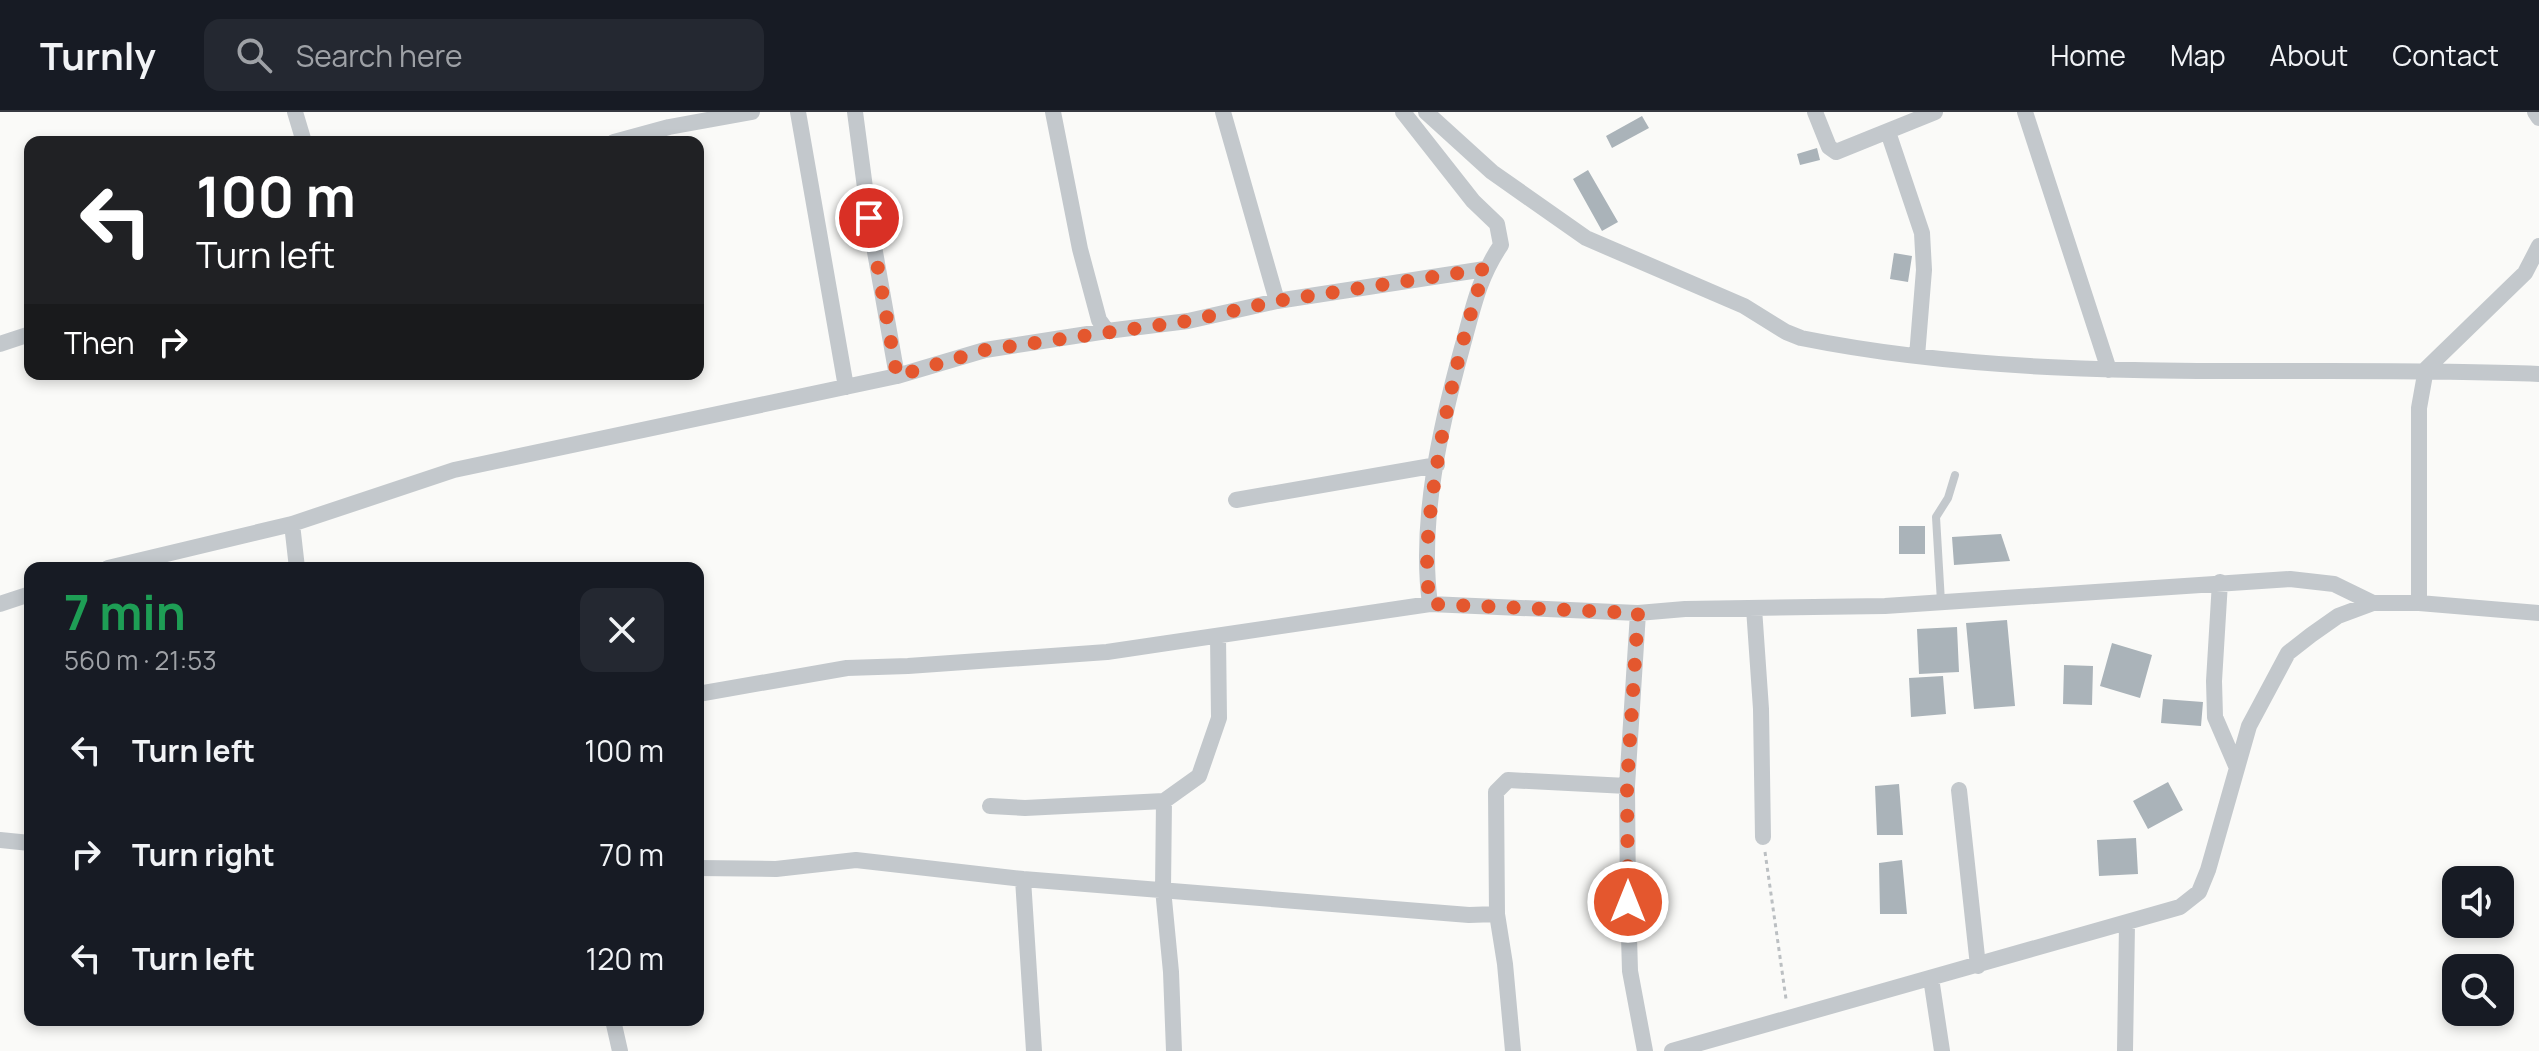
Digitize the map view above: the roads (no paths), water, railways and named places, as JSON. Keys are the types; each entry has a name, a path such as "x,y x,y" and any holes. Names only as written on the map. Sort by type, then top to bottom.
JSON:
{"street":[{"path":"295,112 302,136"},
{"path":"636,136 752,112"},
{"path":"798,112 846,387"},
{"path":"855,112 869,218 897,376"},
{"path":"1053,112 1080,249 1099,320 1107,331"},
{"path":"1223,112 1277,301"},
{"path":"1403,112 1473,201 1497,224 1501,245 1485,269 1447,403 1428,527 1430,604"},
{"path":"1426,112 1492,172 1586,238 1744,306 1801,338 1956,361 2109,370 2426,369 2539,374"},
{"path":"1815,112 1829,147 1836,152 1935,112"},
{"path":"2025,112 2109,370"},
{"path":"2535,112 2539,118"},
{"path":"1888,132 1922,233 1924,270 1917,356"},
{"path":"2419,603 2419,408 2426,369 2525,273 2539,246"},
{"path":"133,562 292,524 454,470 897,376 985,350 1188,321 1277,301 1485,269"},
{"path":"0,344 24,336"},
{"path":"1236,500 1437,465"},
{"path":"292,524 296,562"},
{"path":"704,693 847,668 1107,652 1430,604 1638,613 1885,606 2290,579 2334,584 2373,603"},
{"path":"2220,582 2215,717 2237,768"},
{"path":"0,604 24,596"},
{"path":"1672,1051 2180,907 2199,892 2249,726 2288,653 2338,616 2373,603 2419,603 2539,613"},
{"path":"1754,608 1761,709 1763,837"},
{"path":"1638,613 1627,786 1630,971 1645,1051"},
{"path":"990,806 1025,808 1164,801 1199,776 1219,718 1218,636"},
{"path":"1513,1051 1497,914 1496,792 1508,780 1627,786"},
{"path":"1959,790 1978,966"},
{"path":"1164,801 1163,889 1174,1051"},
{"path":"0,840 24,842"},
{"path":"704,868 776,869 856,860 1023,879 1469,915 1497,914"},
{"path":"1023,879 1034,1051"},
{"path":"2125,1051 2127,924"},
{"path":"1931,978 1942,1051"},
{"path":"614,1026 620,1051"}],"lane":[{"path":"1941,602 1936,517 1948,498 1955,475"}]}
